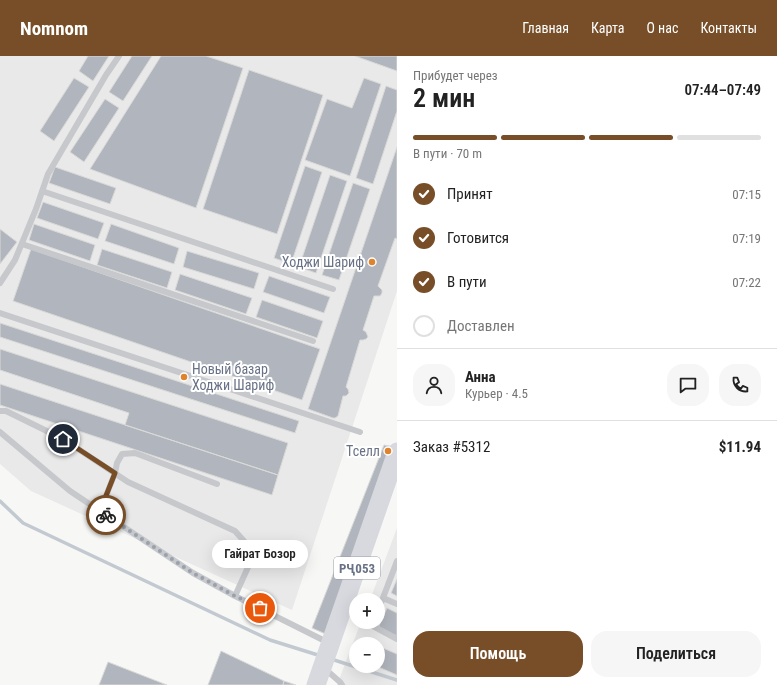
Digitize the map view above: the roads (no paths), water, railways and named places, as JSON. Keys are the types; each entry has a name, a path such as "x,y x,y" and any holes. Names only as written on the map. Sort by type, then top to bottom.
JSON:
{"main road":[{"name":"РҶ053","path":"316,685 397,452"}],"lane":[{"path":"0,283 15,260 48,174 106,75 119,56"},
{"path":"42,191 333,289"},
{"path":"22,244 313,341"},
{"path":"0,313 360,432"},
{"path":"0,411 6,411 63,439 128,482 235,531 251,549 249,565 235,596"},
{"path":"0,432 70,492 193,573 330,644"},
{"path":"100,511 115,473 117,463 122,454 135,454 217,484"},
{"path":"385,593 397,561"},
{"path":"385,599 397,604"},
{"path":"379,629 397,639"},
{"path":"323,666 342,685"}],"waterway":[{"path":"0,501 23,523 270,640 321,656"},
{"path":"331,659 397,680"}],"place":[{"name":"Ходжи Шариф","path":"372,262"},
{"name":"Новый базар Ходжи Шариф","path":"184,377"},
{"name":"Тселл","path":"388,451"},
{"name":"Гайрат Бозор","path":"260,608"}]}
